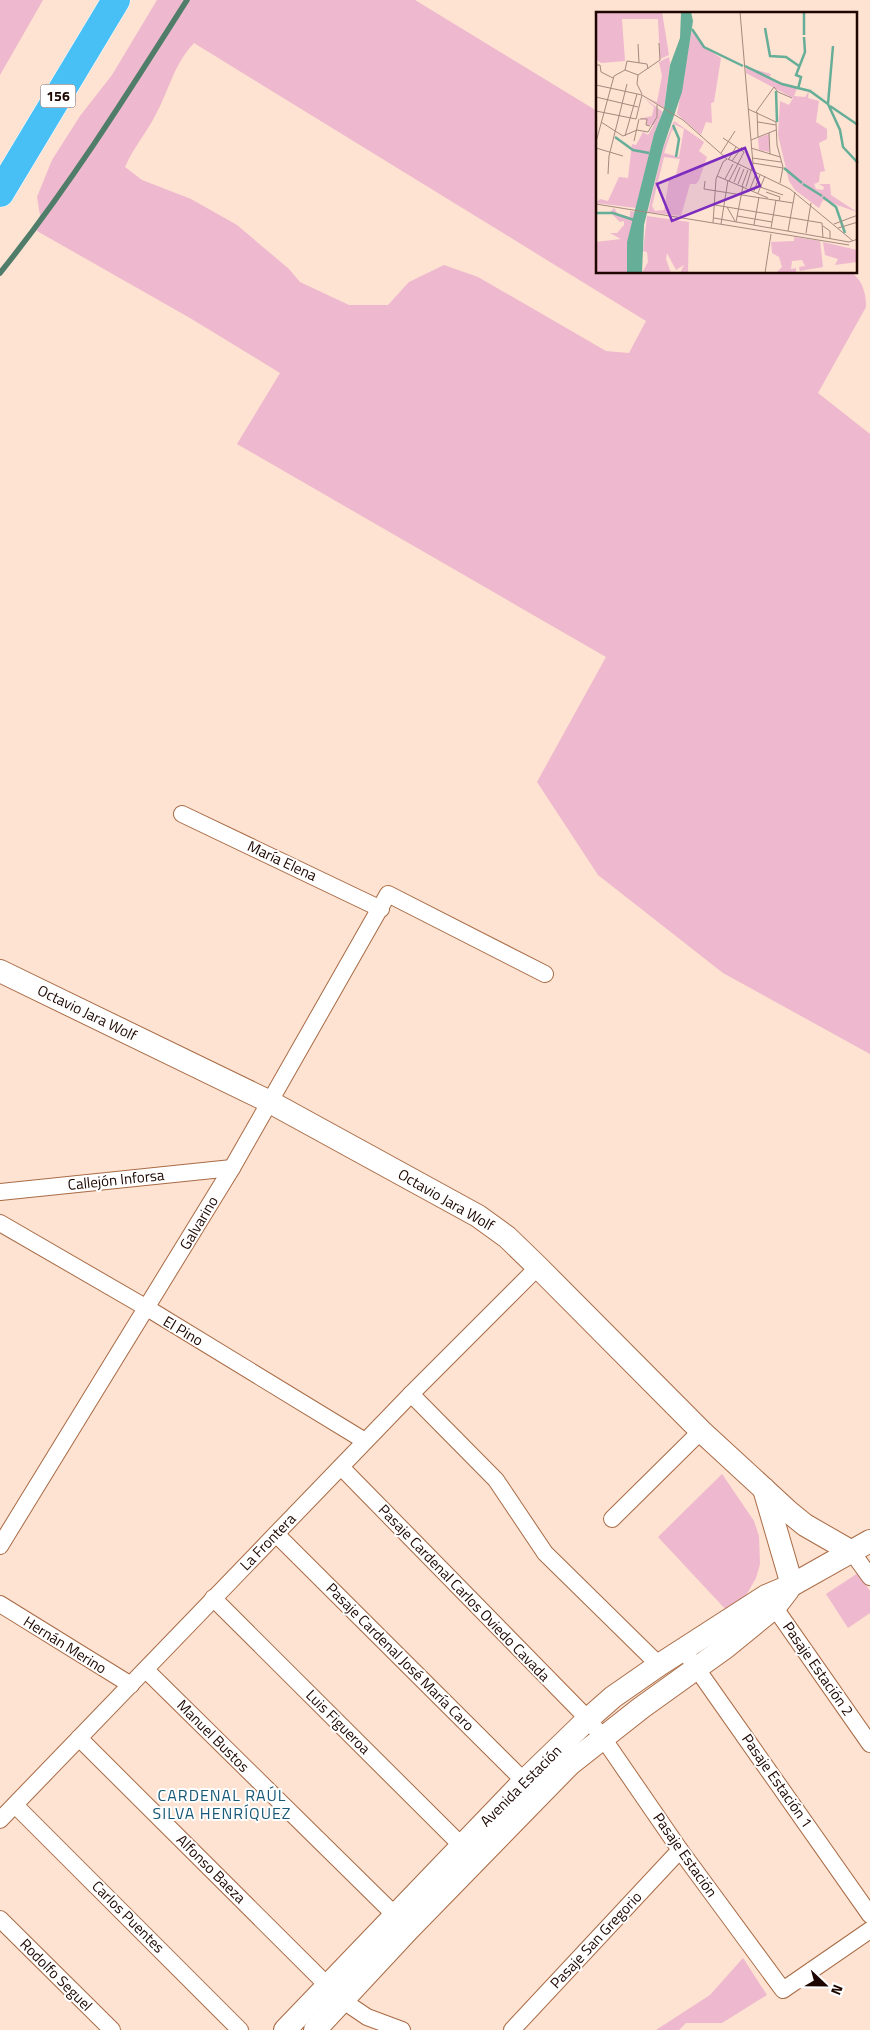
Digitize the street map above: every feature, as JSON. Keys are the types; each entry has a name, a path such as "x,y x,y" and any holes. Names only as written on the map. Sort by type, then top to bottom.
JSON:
{"highway":[{"name":"156","path":"0,193 116,0"}],"street":[{"name":"María Elena","path":"182,814 385,901 545,974"},
{"name":"Galvarino","path":"0,1546 232,1168 385,901"},
{"name":"Octavio Jara Wolf","path":"0,971 270,1102 478,1216 506,1237 538,1267 702,1431 805,1524 861,1546"},
{"name":"Callejón Inforsa","path":"0,1192 232,1168"},
{"name":"El Pino","path":"0,1223 146,1308 365,1441"},
{"name":"La Frontera","path":"0,1820 365,1441 538,1267"},
{"path":"411,1394 496,1480 544,1553 658,1665"},
{"path":"612,1519 702,1431"},
{"name":"Pasaje Cardenal Carlos Oviedo Cavada","path":"341,1467 588,1719"},
{"path":"764,1488 792,1585"},
{"name":"Pasaje Cardenal José María Caro","path":"276,1534 524,1781"},
{"path":"861,1546 870,1577"},
{"name":"Avenida Estación","path":"285,2030 335,1993 402,1922 570,1764 640,1708 698,1668 771,1601 792,1585 861,1546"},
{"name":"Luis Figueroa","path":"213,1598 462,1846"},
{"name":"Avenida Estación","path":"402,1922 462,1846 524,1781 613,1697 682,1650 771,1601"},
{"name":"Pasaje Estación 2","path":"771,1601 870,1744"},
{"name":"Hernán Merino","path":"0,1604 131,1685"},
{"name":"Pasaje Estación 1","path":"682,1650 698,1668 870,1915"},
{"name":"Manuel Bustos","path":"146,1670 402,1922"},
{"name":"Pasaje Estación","path":"588,1719 680,1850 783,1990 870,1930"},
{"name":"Alfonso Baeza","path":"79,1738 335,1993 367,2017 402,2030"},
{"name":"Carlos Puentes","path":"15,1805 240,2030"},
{"name":"Pasaje San Gregorio","path":"512,2030 680,1850"},
{"name":"Rodolfo Seguel","path":"0,1919 112,2030"},
{"name":"Avenida Estación","path":"315,2030 335,1993"}],"shaded area":[{"path":"0,0 43,0 0,75"},
{"path":"157,0 415,0 596,110 596,274 853,274 858,279 864,292 866,307 818,393 870,434 870,1054 723,973 598,875 537,782 606,657 237,444 280,373 190,318 37,231 40,215 37,197 52,160 80,116 112,75","holes":["194,43 646,321 629,353 606,351 478,277 444,265 409,282 388,305 349,305 300,282 289,269 237,225 191,199 142,180 125,167 161,105 181,60"]},
{"path":"722,1474 754,1521 759,1536 760,1564 756,1578 741,1604 729,1613 658,1537"},
{"path":"858,1573 870,1591 870,1613 848,1628 826,1594"},
{"path":"743,1958 767,1995 722,2023 686,2023 679,2030 656,2030 710,1995"}],"waterway":[{"path":"0,273 74,173 187,0"}],"district":[{"name":"CARDENAL RAÚL SILVA HENRÍQUEZ","path":"222,1804"}]}
